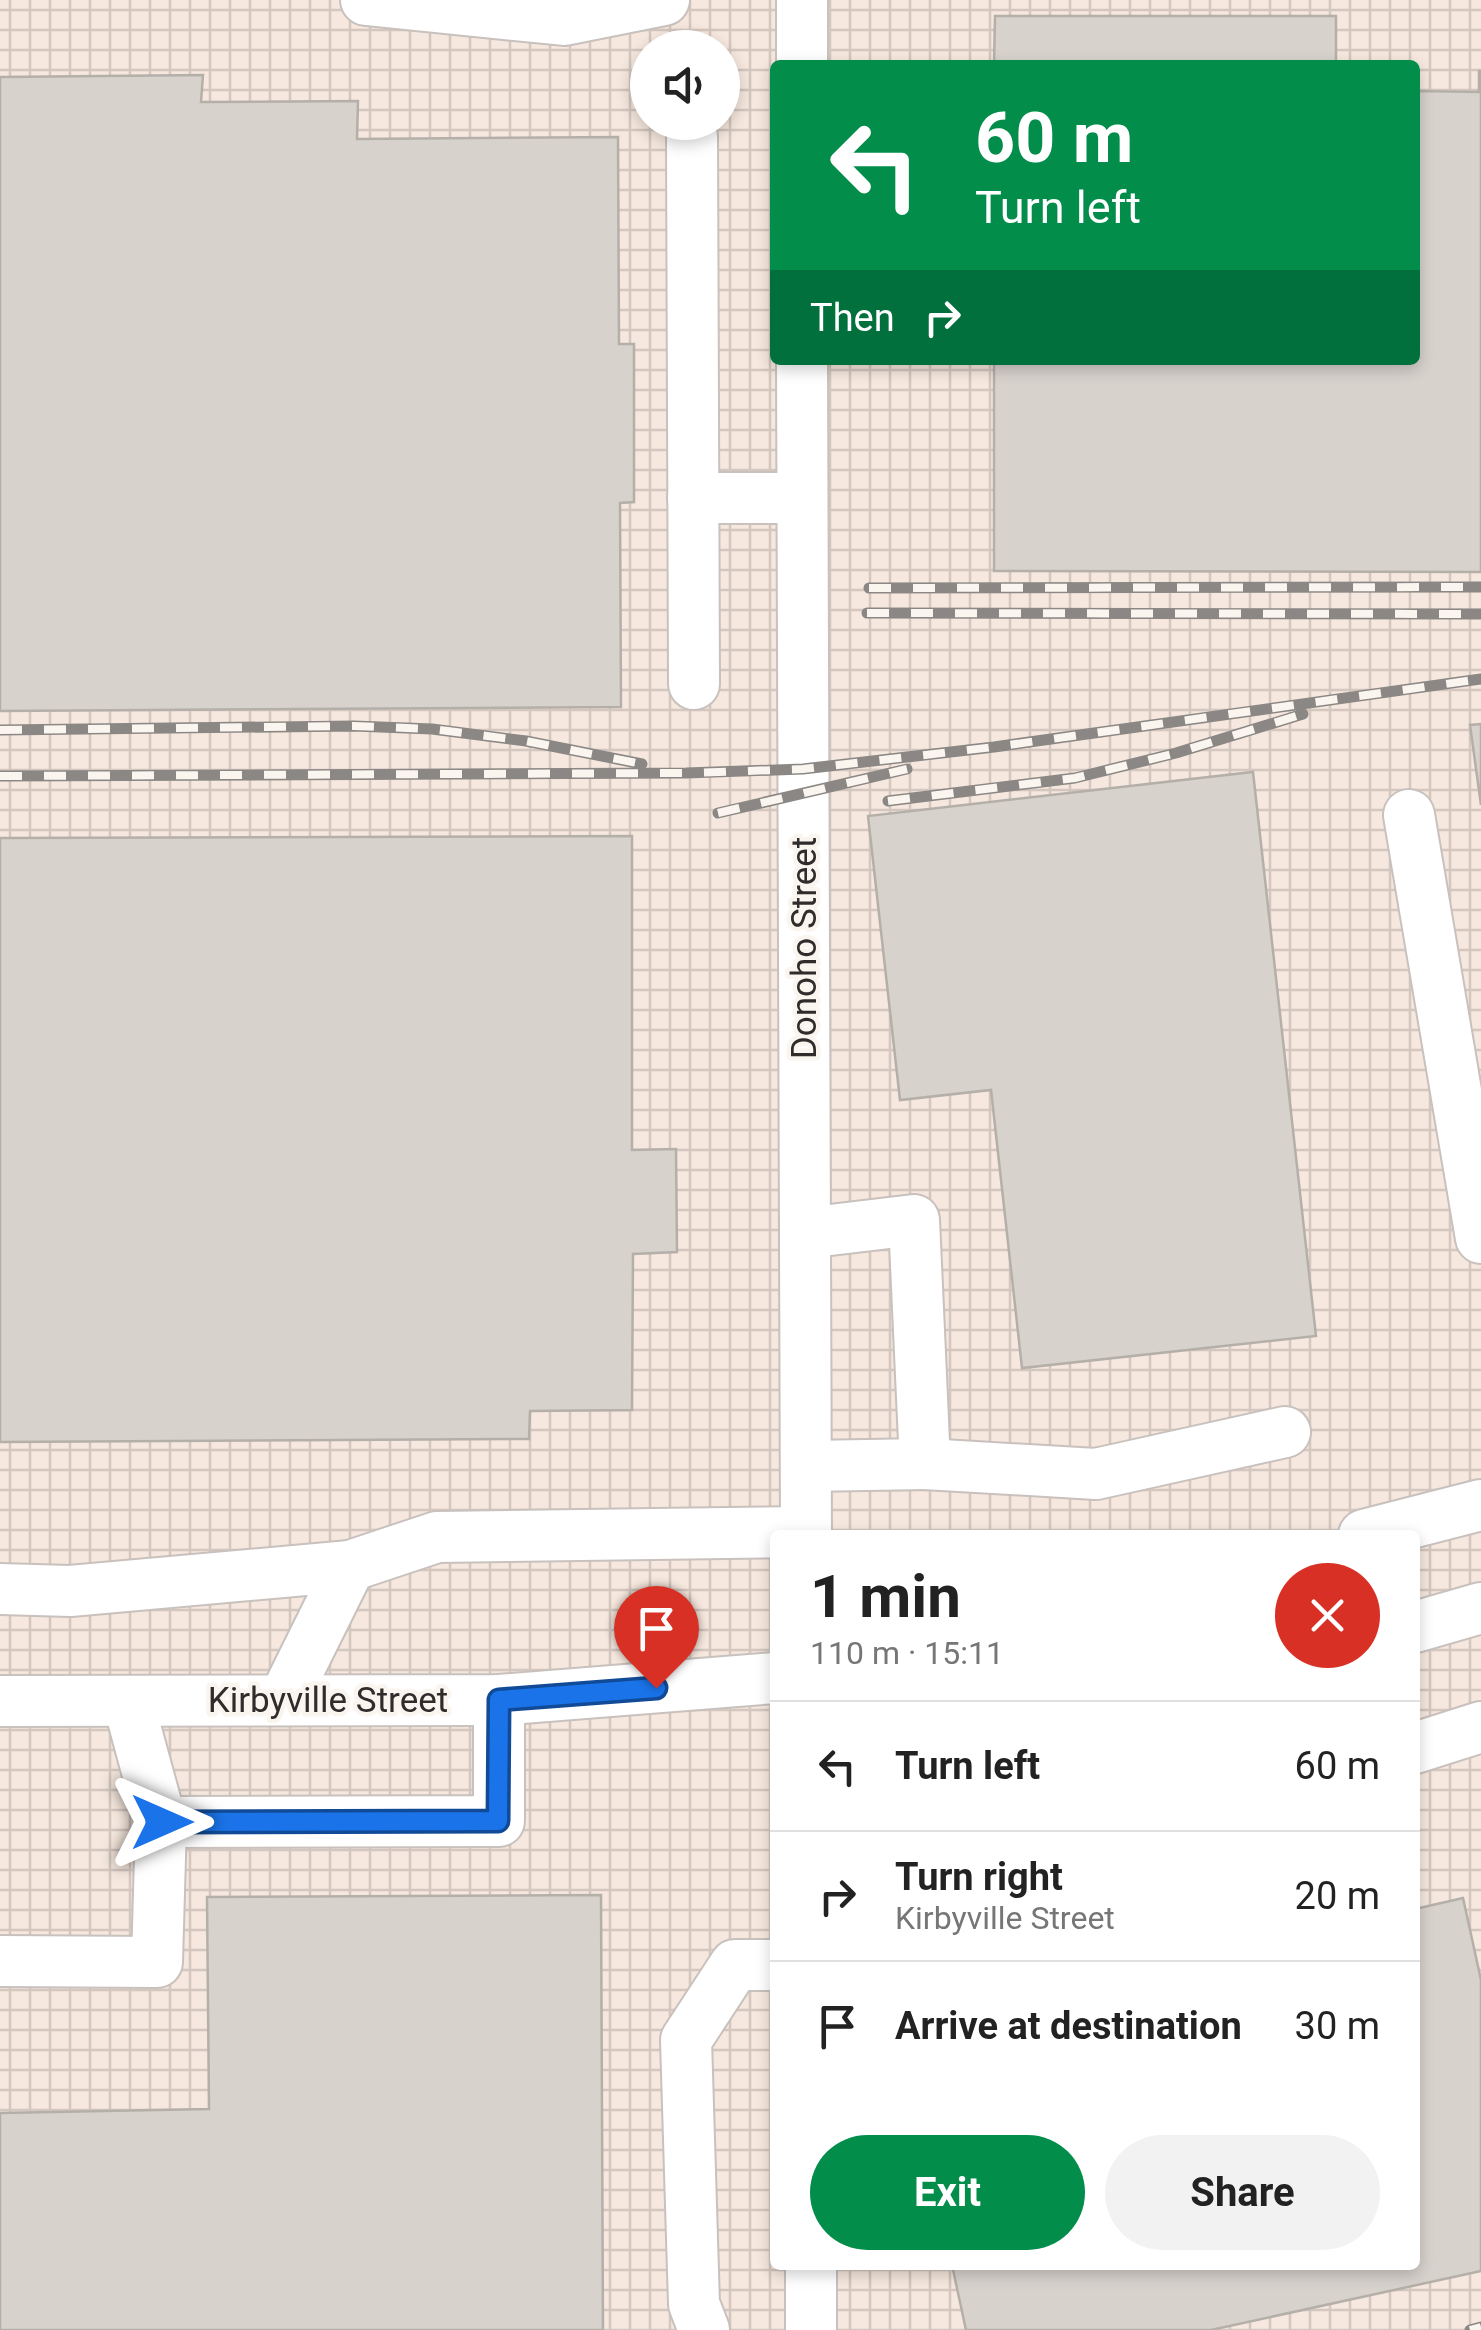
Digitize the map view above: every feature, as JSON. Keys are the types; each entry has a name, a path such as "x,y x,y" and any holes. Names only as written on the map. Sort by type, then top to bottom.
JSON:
{"street":[{"path":"366,0 564,20 664,0"},
{"path":"802,0 802,60"},
{"path":"692,140 694,684"},
{"name":"Donoho Street","path":"802,365 806,1530"},
{"path":"693,498 802,498"},
{"path":"1409,815 1481,1238"},
{"path":"806,1232 914,1220 925,1464"},
{"path":"808,1466 925,1464 1096,1474 1285,1432"},
{"path":"1384,1530 1481,1505"},
{"path":"0,1588 70,1592 350,1566 437,1537 770,1533"},
{"path":"284,1700 350,1566"},
{"path":"1420,1626 1481,1608"},
{"name":"Kirbyville Street","path":"0,1701 499,1700 770,1678"},
{"path":"162,1822 498,1821 499,1700"},
{"path":"0,1961 157,1962 162,1822 128,1701"},
{"path":"1420,1746 1481,1727"},
{"path":"704,2330 694,2304 686,2040 735,1965 770,1966"},
{"path":"811,2270 811,2330"}],"shaded area":[{"path":"0,0 1481,0 1481,2330 0,2330"}],"building":[{"path":"995,16 1336,16 1336,60 994,60"},
{"path":"1481,71 1481,572 994,571 994,365 1420,365 1420,91 1479,92"},
{"path":"203,75 201,102 358,101 357,139 618,137 619,344 634,344 634,502 620,503 621,707 0,711 0,77"},
{"path":"1481,724 1481,805 1470,725"},
{"path":"1253,772 1316,1336 1022,1368 991,1090 900,1100 868,816"},
{"path":"632,836 632,1150 676,1149 677,1252 633,1254 632,1410 530,1411 529,1439 0,1442 0,838"},
{"path":"601,1895 603,2330 0,2330 0,2113 209,2109 207,1897"},
{"path":"1463,1898 1481,1980 1481,2271 1211,2330 966,2330 953,2270 1420,2270 1420,1908"}],"railway":[{"path":"869,588 1481,587"},
{"path":"867,613 1481,614"},
{"path":"0,776 803,769 994,747 1481,679"},
{"path":"888,801 1075,778 1176,753 1303,714"},
{"path":"0,730 354,726 432,729 526,741 642,764"},
{"path":"718,813 907,769"},
{"path":"1470,2330 1481,2327"}],"route":[{"path":"162,1822 498,1821 499,1700 656,1688"}]}
